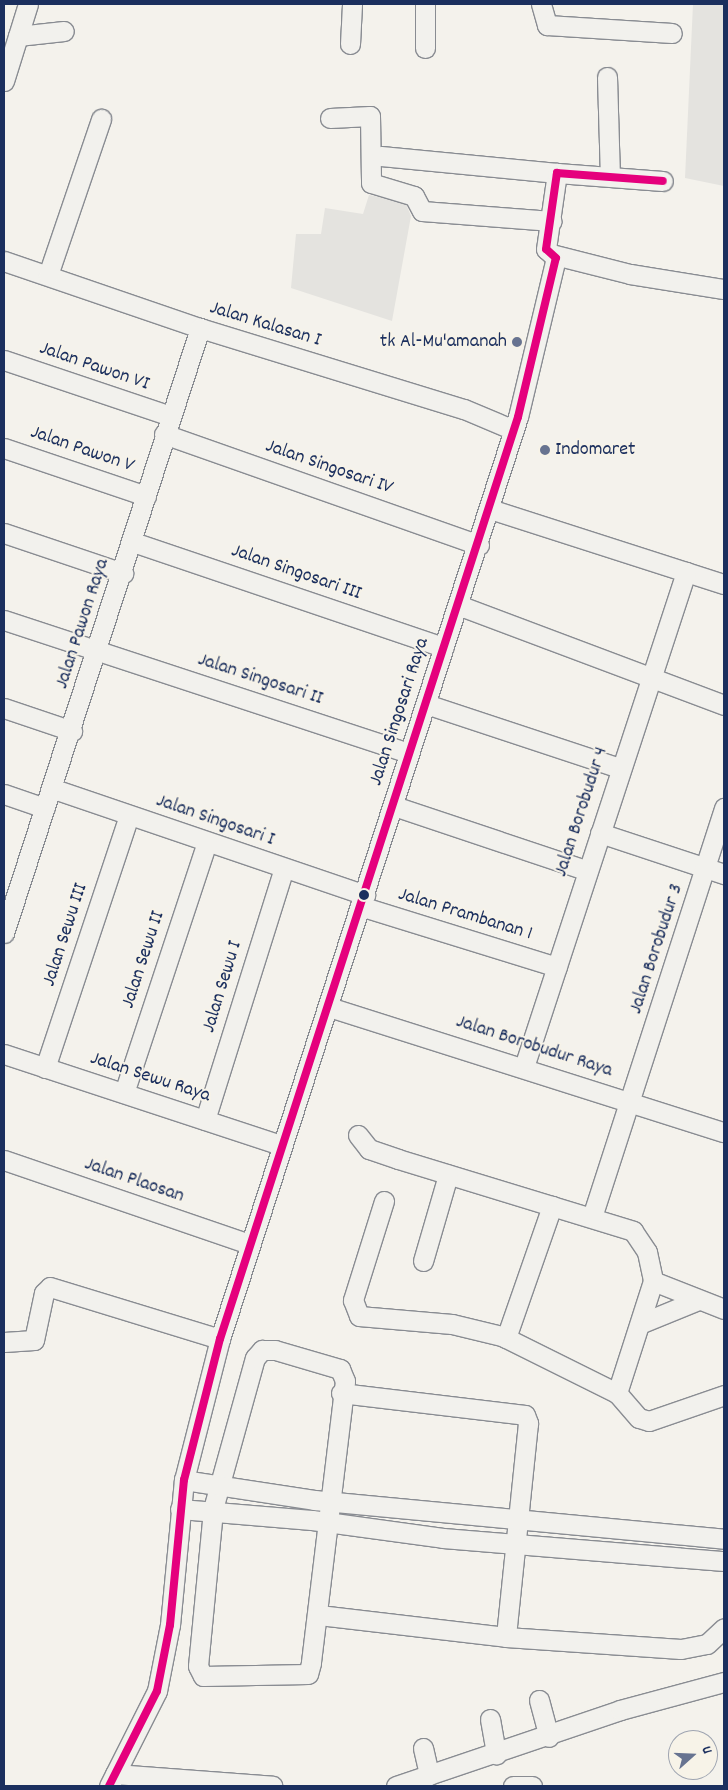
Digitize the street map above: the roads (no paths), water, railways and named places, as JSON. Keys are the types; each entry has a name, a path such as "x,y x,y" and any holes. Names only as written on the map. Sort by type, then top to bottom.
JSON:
{"street":[{"path":"4,81 28,4"},
{"path":"350,44 352,4"},
{"path":"425,4 425,48"},
{"path":"541,4 546,25 672,33"},
{"path":"18,36 64,31"},
{"path":"608,77 610,176"},
{"path":"330,118 370,116 371,183 414,196 422,211 552,221"},
{"path":"48,275 102,119"},
{"path":"381,156 663,181"},
{"path":"557,173 552,221 546,250 555,255 630,274 724,289"},
{"name":"Jalan Singosari Raya","path":"112,1780 157,1691 170,1625 184,1480 220,1339 281,1145 329,1007 362,900 394,806 409,753 479,545 514,430 555,255"},
{"name":"Jalan Kalasan I","path":"4,261 200,328 464,409 514,430"},
{"name":"Jalan Pawon Raya","path":"4,933 123,573 164,434 200,328"},
{"name":"Jalan Pawon VI","path":"4,360 170,416"},
{"name":"Jalan Singosari IV","path":"164,434 479,545"},
{"name":"Jalan Pawon V","path":"4,448 146,496"},
{"path":"490,508 724,584"},
{"path":"4,534 123,573"},
{"name":"Jalan Singosari III","path":"133,542 444,648"},
{"name":"Jalan Borobudur 4","path":"524,1067 557,967 585,870 600,833 619,768 652,679 686,572"},
{"path":"458,605 724,705"},
{"name":"Jalan Singosari II","path":"4,620 409,753"},
{"path":"426,704 619,768"},
{"path":"4,708 72,730"},
{"name":"Jalan Singosari I","path":"51,788 284,868 362,900"},
{"path":"4,794 45,808"},
{"path":"394,806 585,870"},
{"name":"Jalan Borobudur 3","path":"586,1216 706,868 724,808"},
{"name":"Jalan Sewu III","path":"45,1068 129,816"},
{"path":"600,833 724,874"},
{"name":"Jalan Sewu II","path":"124,1093 207,842"},
{"name":"Jalan Sewu I","path":"205,1120 284,868"},
{"name":"Jalan Prambanan 1","path":"362,900 557,967"},
{"name":"Jalan Borobudur Raya","path":"329,1007 626,1100 723,1128"},
{"name":"Jalan Sewu Raya","path":"4,1054 281,1145"},
{"path":"358,1135 369,1149 633,1231 648,1252 653,1281 642,1323 617,1392"},
{"name":"Jalan Plaosan","path":"4,1160 250,1244"},
{"path":"423,1261 448,1175"},
{"path":"384,1201 354,1300 359,1316 452,1324 506,1338 617,1392 639,1418 650,1421 724,1395"},
{"path":"506,1338 552,1206"},
{"path":"653,1281 724,1309"},
{"path":"4,1342 34,1340 44,1293 50,1287 220,1339"},
{"path":"642,1323 698,1300"},
{"path":"262,1350 275,1350 340,1369 345,1381 341,1392 322,1501 319,1616 308,1674 203,1676 198,1666 213,1509 255,1358 262,1350"},
{"path":"341,1392 525,1415 528,1423 520,1516 506,1637"},
{"path":"184,1480 322,1501 520,1516 724,1539"},
{"path":"180,1509 213,1509 516,1545 724,1561"},
{"path":"319,1616 506,1637 681,1649 706,1644 724,1628"},
{"path":"396,1786 549,1737 620,1710 724,1682"},
{"path":"539,1700 549,1737"},
{"path":"490,1719 496,1754"},
{"path":"423,1748 429,1775"},
{"path":"112,1780 273,1786"},
{"path":"513,1786 532,1786"}],"place":[{"name":"tk Al-Mu'amanah","path":"517,342"},
{"name":"Indomaret","path":"545,450"}]}
